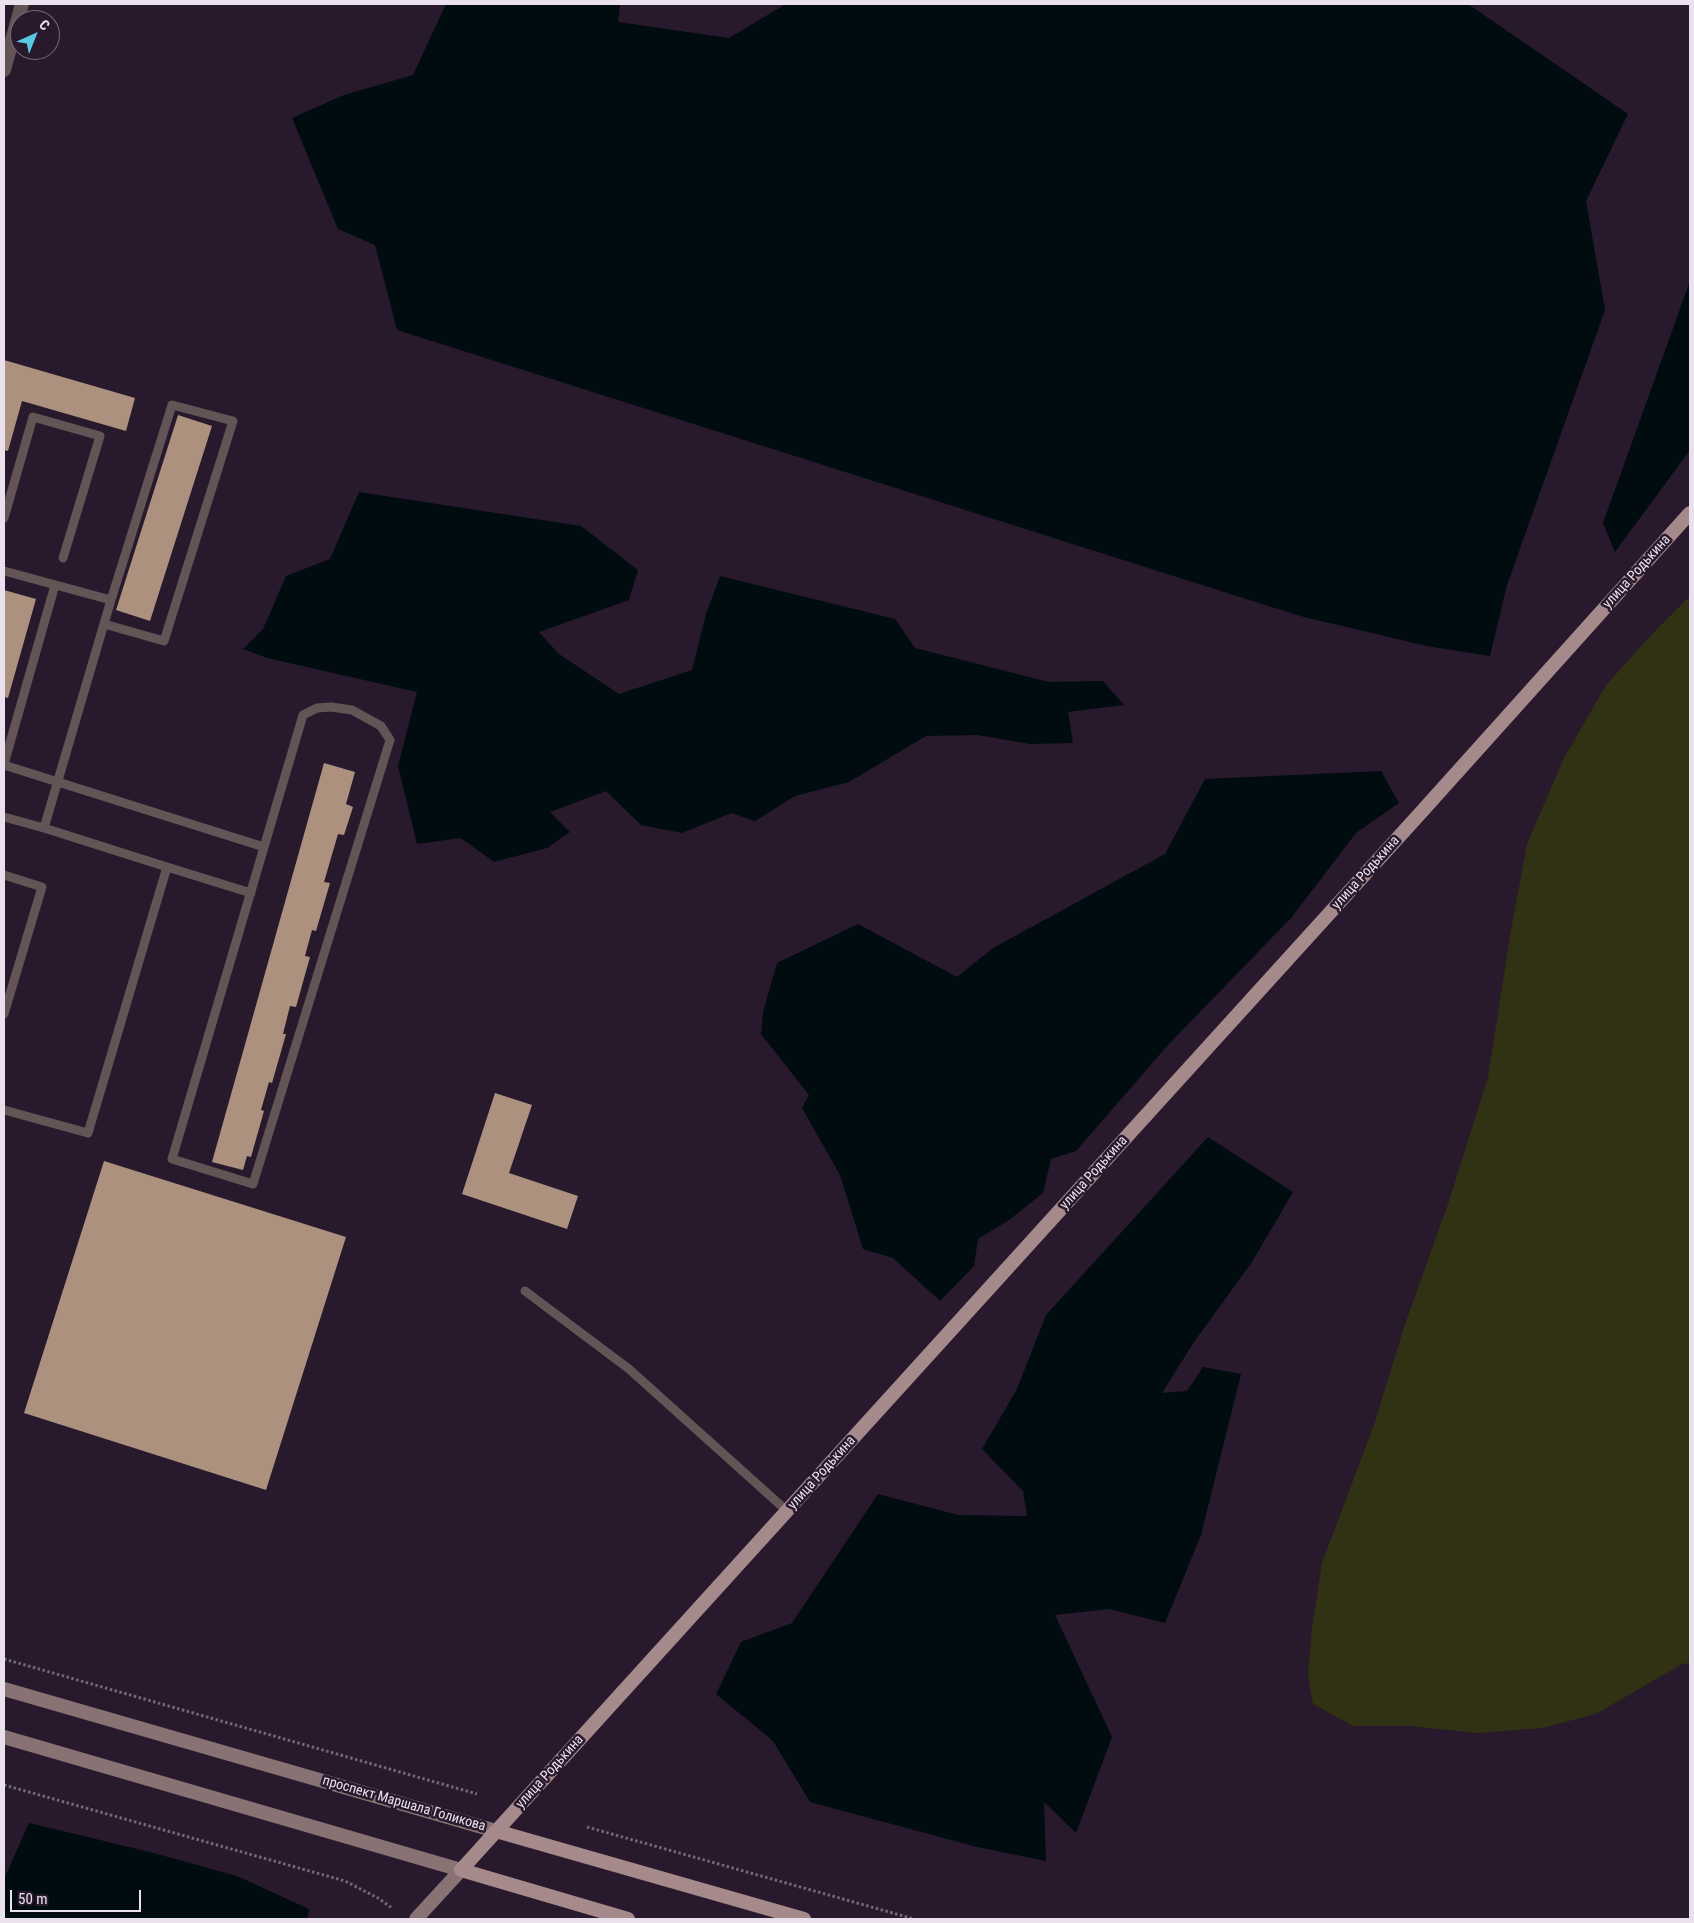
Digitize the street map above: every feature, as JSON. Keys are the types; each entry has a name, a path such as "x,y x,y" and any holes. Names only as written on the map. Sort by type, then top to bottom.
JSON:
{"main road":[{"name":"улица Родькина","path":"461,1870 1690,513"},
{"name":"проспект Маршала Голикова","path":"4,1689 804,1919"},
{"path":"4,1738 628,1919"},
{"path":"416,1919 461,1870"}],"street":[{"path":"4,70 22,4"}],"lane":[{"path":"44,828 111,600 172,404 232,421 164,641 104,624"},
{"path":"4,518 33,417 100,436 63,558"},
{"path":"4,570 111,600"},
{"path":"54,585 4,765 264,847"},
{"path":"331,707 352,710 381,726 390,740 253,1184 172,1159 251,893 303,715 317,708 331,707"},
{"path":"4,817 251,893"},
{"path":"4,1110 88,1133 167,868"},
{"path":"4,875 42,887 4,1014"},
{"path":"525,1291 629,1369 787,1512"}],"path":[{"path":"4,1659 478,1794"},
{"path":"4,1785 345,1881 378,1898 392,1908"},
{"path":"587,1827 914,1919"}],"green space":[{"path":"1690,596 1690,1663 1682,1664 1596,1714 1542,1728 1478,1733 1409,1726 1353,1726 1313,1704 1308,1674 1312,1628 1322,1563 1375,1422 1404,1327 1449,1201 1488,1077 1511,930 1527,844 1564,758 1606,685"}],"shaded area":[{"path":"446,4 620,4 618,22 729,38 786,4 1468,4 1628,114 1586,201 1605,310 1507,585 1490,656 1427,646 1300,616 397,330 375,245 338,229 292,118 344,95 413,75"},
{"path":"1690,281 1690,450 1615,552 1603,523"},
{"path":"359,492 581,526 638,570 629,600 539,632 559,654 619,694 692,670 706,614 720,576 895,619 915,648 1049,682 1103,681 1124,705 1068,712 1073,743 1030,744 977,735 926,736 849,782 795,796 755,821 731,813 682,833 641,825 606,791 550,812 570,832 547,848 494,862 461,838 417,844 398,766 417,692 267,658 243,649 263,629 286,576 330,559"},
{"path":"1381,771 1399,803 1356,833 1291,918 1168,1045 1076,1151 1051,1159 1043,1193 1009,1220 978,1239 974,1266 940,1301 893,1258 863,1249 840,1175 802,1108 809,1095 761,1034 763,1012 777,963 858,924 957,977 993,948 1165,854 1205,779"},
{"path":"1208,1137 1293,1192 1252,1262 1194,1342 1162,1393 1187,1391 1203,1367 1241,1374 1201,1535 1165,1623 1109,1609 1055,1615 1112,1737 1076,1833 1044,1802 1046,1861 977,1847 810,1802 773,1741 716,1694 741,1642 792,1623 878,1494 958,1515 1027,1516 1023,1491 982,1449 1017,1389 1046,1315"},
{"path":"29,1823 150,1852 237,1876 309,1909 307,1919 4,1919 4,1879"}],"building":[{"path":"4,360 135,398 126,431 22,401 8,451 4,450"},
{"path":"178,415 212,426 150,621 116,610"},
{"path":"4,590 36,599 8,698 4,697"},
{"path":"324,763 355,772 346,804 353,807 344,835 338,834 324,882 330,883 316,931 312,930 305,956 310,957 296,1007 290,1006 283,1034 286,1034 272,1083 269,1082 261,1110 264,1111 251,1157 247,1156 243,1170 212,1162"},
{"path":"495,1093 532,1105 509,1173 578,1196 567,1229 462,1194"},
{"path":"104,1161 346,1237 266,1490 24,1413"}]}
